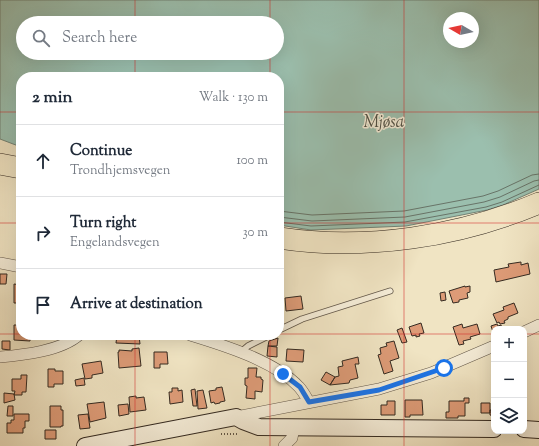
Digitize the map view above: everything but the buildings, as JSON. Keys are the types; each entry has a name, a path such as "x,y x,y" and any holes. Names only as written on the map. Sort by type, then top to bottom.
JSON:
{"highway":[{"path":"0,164 16,167"},
{"path":"284,238 340,242 404,238 448,231 481,223 539,203"}],"main road":[{"path":"85,446 236,417 248,424 259,427 491,429"},
{"path":"527,429 539,430"}],"street":[{"path":"0,263 16,266"},
{"path":"527,331 539,325"},
{"path":"0,357 21,355 57,347 71,340"},
{"path":"207,340 241,352 283,374 300,387 309,402"},
{"path":"236,417 379,390 432,373 491,347"},
{"path":"284,446 292,438 294,427"}],"lane":[{"path":"284,328 302,320 390,291"},
{"path":"241,352 248,346 260,340"}],"water":[{"name":"Mjøsa","path":"0,0 539,0 539,189 503,205 487,210 406,226 311,230 284,226 284,72 16,72 16,145 0,139"}],"route":[{"path":"283,374 300,387 309,402 379,390 444,368"}]}
